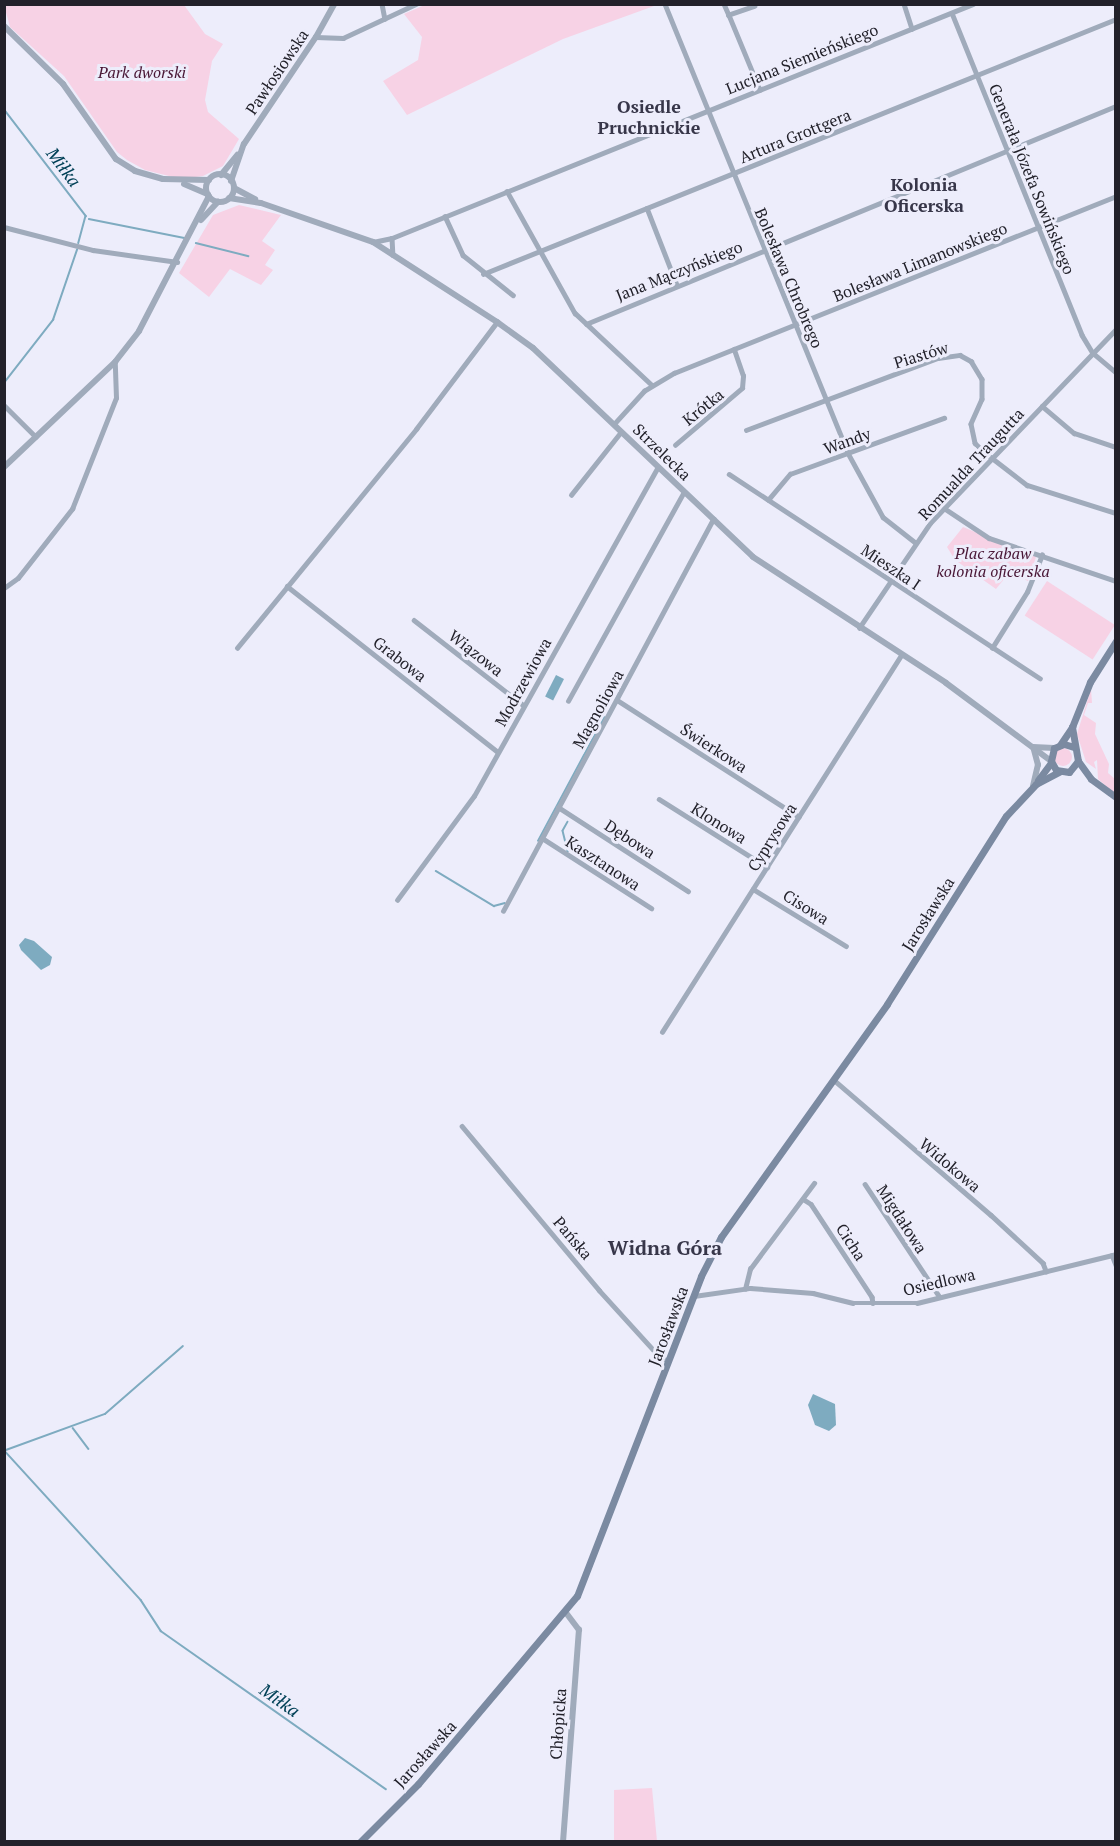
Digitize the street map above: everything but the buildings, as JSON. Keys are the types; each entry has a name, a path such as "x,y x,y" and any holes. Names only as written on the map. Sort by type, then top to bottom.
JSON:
{"main road":[{"path":"1116,641 1082,697 1072,727 1057,746 1051,762 1060,771 1091,779 1116,797"},
{"path":"1072,727 1078,761 1091,779"},
{"path":"1057,746 1074,747"},
{"path":"1069,772 1078,761"},
{"name":"Jarosławska","path":"360,1842 418,1784 566,1613 594,1558 668,1361 721,1237 834,1080 1006,816 1035,785 1051,762"},
{"name":"Jarosławska","path":"1035,785 1060,771"}],"street":[{"name":"Pawłosiowska","path":"221,175 316,37 334,4"},
{"path":"382,4 385,18"},
{"path":"316,37 343,38 416,4"},
{"name":"Bolesława Chrobrego","path":"665,4 763,250 848,453 883,517 916,543"},
{"path":"724,4 760,90"},
{"path":"904,4 912,29"},
{"name":"Lucjana Siemieńskiego","path":"373,242 392,238 973,4"},
{"path":"729,15 755,6"},
{"name":"Generała Józefa Sowińskiego","path":"952,13 1093,353"},
{"name":"Artura Grottgera","path":"483,274 1116,19"},
{"path":"4,26 63,84 116,159 147,176 181,182 209,180 221,175 233,184 229,198 218,202 197,225"},
{"name":"Jana Mączyńskiego","path":"585,324 1116,106"},
{"name":"Pawłosiowska","path":"233,184 239,152"},
{"path":"4,467 115,362 139,331 197,225 208,195 209,180"},
{"path":"181,182 218,202"},
{"name":"Strzelecka","path":"233,184 261,203"},
{"path":"507,191 575,313 652,385"},
{"name":"Bolesława Limanowskiego","path":"614,424 652,385 1116,196"},
{"name":"Strzelecka","path":"229,198 261,203 373,242 497,322 533,348 753,558 901,655 1032,746 1051,762"},
{"path":"647,208 677,285"},
{"path":"445,216 459,249 483,274 513,295"},
{"path":"4,227 93,250 177,262"},
{"path":"392,238 393,255"},
{"path":"237,648 497,322"},
{"name":"Romualda Traugutta","path":"859,628 916,543 944,508 1116,329"},
{"name":"Krótka","path":"675,445 739,392 743,376 734,350"},
{"path":"1093,353 1116,372"},
{"name":"Piastów","path":"746,430 938,358 960,356 971,361 982,379 982,399 971,424 972,434 992,459 1027,485 1116,513"},
{"path":"4,588 18,578 72,509 116,398 115,362"},
{"path":"4,405 36,437"},
{"path":"1042,406 1074,433 1116,447"},
{"name":"Wandy","path":"768,500 790,474 944,418"},
{"path":"571,495 621,432"},
{"name":"Modrzewiowa","path":"397,900 474,796 657,468"},
{"name":"Mieszka I","path":"729,474 1040,678"},
{"path":"568,701 684,492"},
{"path":"944,508 978,533 1116,581"},
{"name":"Magnoliowa","path":"503,911 514,896 558,807 713,519"},
{"path":"992,648 1027,592 1042,555"},
{"name":"Grabowa","path":"287,586 498,752"},
{"name":"Wiązowa","path":"414,620 523,705"},
{"name":"Cyprysowa","path":"662,1032 901,655"},
{"name":"Świerkowa","path":"617,700 798,817"},
{"path":"1032,746 1038,765 1035,785"},
{"name":"Strzelecka","path":"1032,746 1057,746"},
{"name":"Klonowa","path":"659,799 767,867"},
{"name":"Dębowa","path":"558,807 688,891"},
{"name":"Kasztanowa","path":"542,838 651,908"},
{"name":"Cisowa","path":"753,889 846,946"},
{"name":"Widokowa","path":"834,1080 991,1215 1043,1263 1046,1271"},
{"name":"Pańska","path":"462,1125 599,1290 659,1356 668,1361"},
{"path":"745,1289 750,1269 814,1183"},
{"name":"Migdałowa","path":"865,1184 939,1296"},
{"name":"Cicha","path":"803,1199 811,1204 872,1297 873,1303"},
{"path":"1114,1254 1116,1265"},
{"name":"Osiedlowa","path":"694,1296 745,1289 777,1289 873,1303 917,1303 1114,1254"},
{"name":"Chłopicka","path":"563,1842 579,1633 576,1623 566,1613"}],"green space":[{"path":"427,4 653,4 654,6 563,39 407,115 383,81 418,60 422,37 404,14"},
{"name":"Park dworski","path":"4,5 184,5 205,34 223,44 212,61 205,100 208,112 239,139 223,166 203,176 181,179 145,170 127,160 117,152 64,76 10,27"},
{"path":"239,205 281,215 262,241 275,250 265,265 273,270 261,285 230,269 209,297 179,273 213,215"},
{"name":"Plac zabaw kolonia oficerska","path":"963,527 1036,557 1028,581 1009,573 996,589 955,560 947,547"},
{"path":"1047,581 1115,625 1093,660 1025,615"},
{"path":"1091,689 1092,703 1088,703 1084,715 1096,723 1095,734 1109,764 1108,773 1115,779 1115,794 1098,779 1097,760 1094,762 1096,769 1086,762 1077,734"},
{"path":"1063,748 1069,751 1072,757 1069,763 1063,766 1057,763 1054,757 1057,751"},
{"path":"652,1788 657,1841 614,1841 614,1790"}],"water":[{"path":"556,675 564,679 553,700 545,696"},
{"path":"25,938 34,941 52,957 50,965 41,970 21,950 19,945"},
{"path":"813,1394 835,1404 836,1425 829,1431 815,1425 808,1405"}],"waterway":[{"name":"Miłka","path":"4,109 86,216 79,243"},
{"path":"89,219 184,238"},
{"path":"196,243 248,256"},
{"name":"Miłka","path":"4,383 53,320 77,250"},
{"path":"538,841 604,718"},
{"path":"568,822 563,831 568,851"},
{"path":"436,871 494,906 505,903"},
{"path":"6,1450 105,1414 183,1346"},
{"path":"73,1428 89,1449"},
{"name":"Miłka","path":"4,1450 141,1600 161,1631 386,1789"}],"district":[{"name":"Osiedle Pruchnickie","path":"649,117"},
{"name":"Kolonia Oficerska","path":"924,195"},
{"name":"Widna Góra","path":"665,1247"}]}
